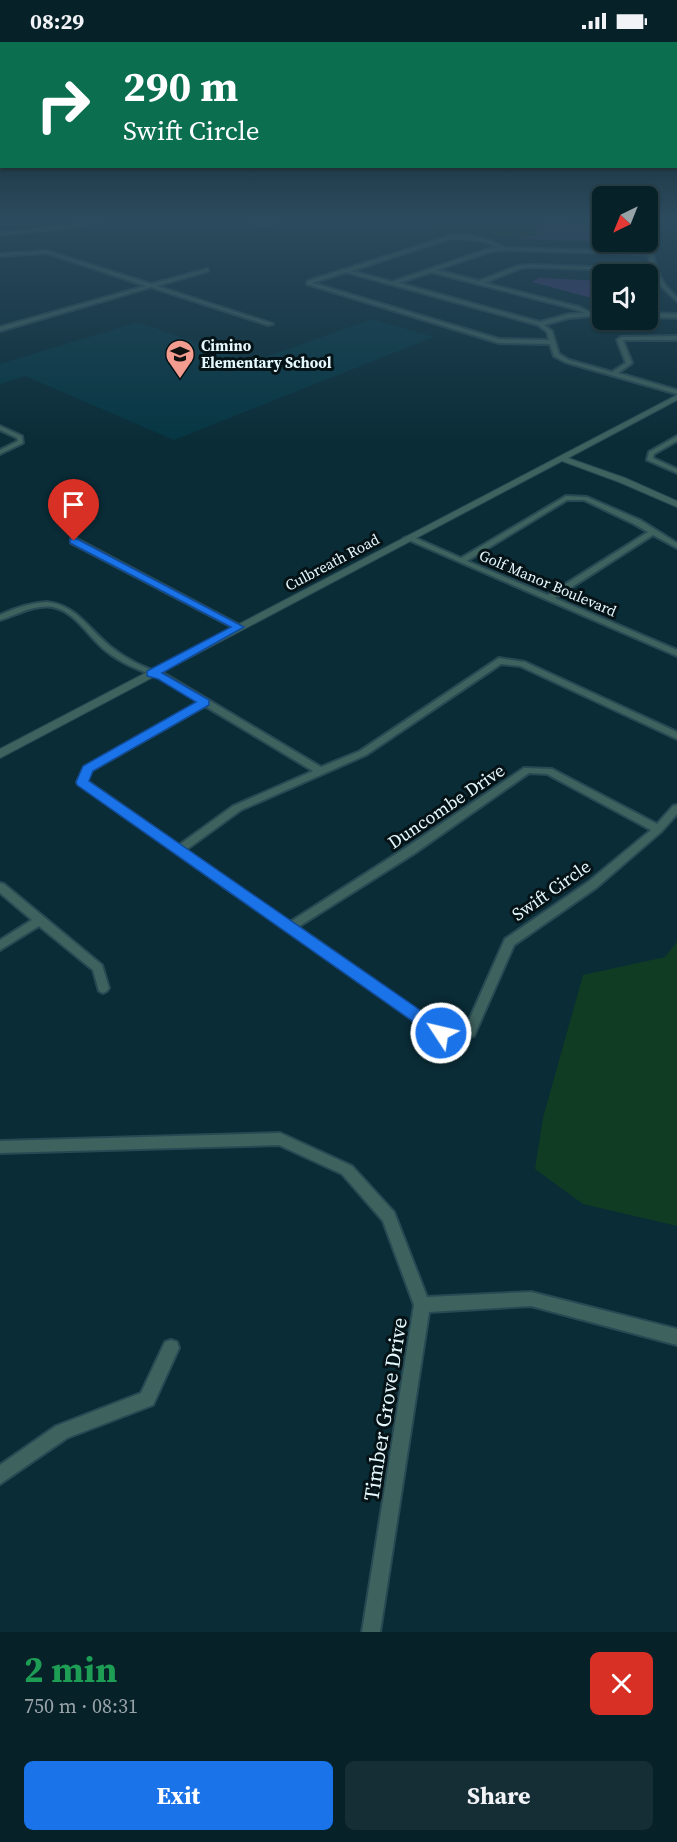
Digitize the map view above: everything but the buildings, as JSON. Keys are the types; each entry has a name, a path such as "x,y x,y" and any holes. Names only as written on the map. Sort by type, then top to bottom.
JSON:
{"street":[{"path":"0,329 120,294"},
{"path":"180,294 270,324"},
{"path":"343,294 499,341 552,342"},
{"path":"434,294 540,324 549,331 556,355 567,361 677,392"},
{"path":"520,294 589,313"},
{"path":"540,324 589,313"},
{"path":"658,315 677,315"},
{"path":"613,374 629,363 620,340 623,338 677,338"},
{"name":"Culbreath Road","path":"0,753 677,397"},
{"path":"0,428 20,437 21,442 0,452"},
{"path":"677,438 651,453 650,459 677,471"},
{"path":"561,458 622,480 677,504"},
{"path":"461,561 566,498 585,498 637,522 677,546"},
{"path":"549,598 653,532"},
{"name":"Golf Manor Boulevard","path":"408,538 677,652"},
{"path":"74,541 239,627"},
{"path":"0,618 27,606 55,605 74,616 108,649 151,674 162,676 322,772"},
{"path":"180,849 237,808 363,753 499,661 522,664 677,735"},
{"name":"Swift Circle","path":"205,702 87,769 82,782 441,1033 471,1032 509,942 592,885 658,829 677,808"},
{"name":"Duncombe Drive","path":"290,927 411,850 527,770 549,771 658,829"},
{"path":"0,887 98,968 103,988"},
{"path":"0,946 40,920"},
{"name":"Timber Grove Drive","path":"0,1147 280,1140 347,1170 388,1217 422,1305 370,1632"},
{"path":"422,1305 531,1299 677,1337"},
{"path":"0,1475 62,1432 147,1399 171,1348"}],"shaded area":[{"path":"578,294 592,294 592,298"},
{"name":"Cimino Elementary School","path":"372,319 434,337 174,440 25,376 0,384 0,364 138,322 252,362"}],"green space":[{"path":"677,942 677,1226 583,1204 535,1169 543,1118 583,975 665,957"}],"place":[{"name":"Cimino Elementary School","path":"180,380"}],"route":[{"path":"74,541 239,627 151,674 162,676 205,702 87,769 82,782 441,1033"}]}
